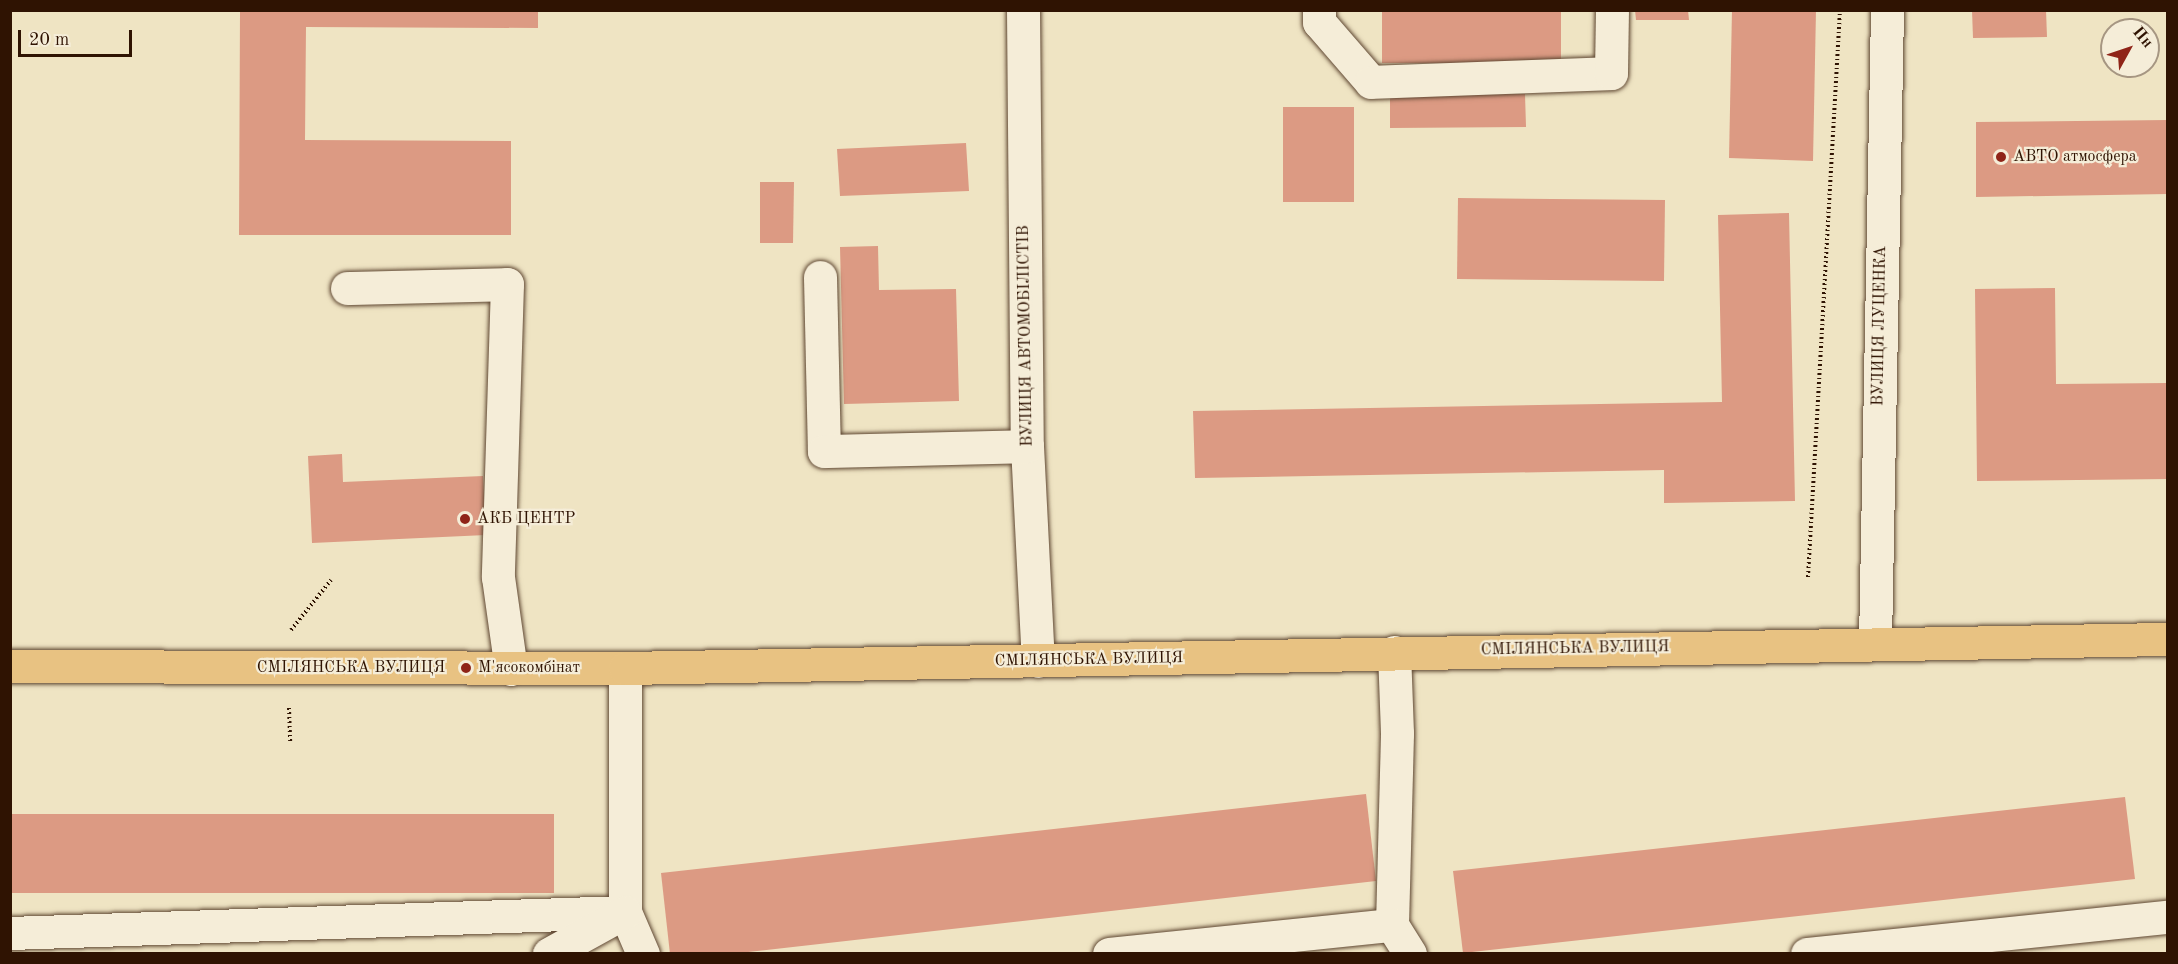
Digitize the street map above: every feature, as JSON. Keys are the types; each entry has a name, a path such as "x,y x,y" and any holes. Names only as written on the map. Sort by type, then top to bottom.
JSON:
{"main road":[{"name":"СМІЛЯНСЬКА ВУЛИЦЯ","path":"10,666 625,668 1875,642 2168,639"}],"street":[{"name":"ВУЛИЦЯ АВТОМОБІЛІСТІВ","path":"1023,10 1027,446 1038,661"},
{"path":"1319,10 1319,22 1371,82 1611,73 1612,10"},
{"name":"ВУЛИЦЯ ЛУЦЕНКА","path":"1875,642 1887,10"},
{"path":"820,277 824,452 1027,446"},
{"path":"347,288 507,284 498,576 511,669"},
{"path":"1394,652 1397,732 1392,925 1410,954"},
{"path":"625,668 624,912 644,954"},
{"path":"10,933 624,912"},
{"path":"549,954 624,912"},
{"path":"1807,954 2168,917"},
{"path":"1109,954 1392,925"}],"path":[{"path":"1808,577 1840,10"},
{"path":"289,633 332,580"},
{"path":"289,708 290,744"}],"building":[{"path":"240,10 538,10 538,28 306,27 305,140 511,141 511,235 239,235"},
{"path":"1382,10 1561,10 1561,63 1382,63"},
{"path":"1635,10 1688,10 1689,20 1636,20"},
{"path":"1732,10 1816,10 1813,161 1729,158"},
{"path":"1972,10 2046,10 2047,37 1973,38"},
{"path":"1525,94 1526,127 1390,128 1390,95"},
{"path":"1283,107 1354,107 1354,202 1283,202"},
{"path":"2168,120 2168,194 1976,197 1976,122"},
{"path":"966,143 969,191 840,196 837,149"},
{"path":"760,182 794,182 793,243 760,243"},
{"path":"1458,198 1665,200 1664,281 1457,279"},
{"path":"1789,213 1795,501 1664,503 1664,470 1195,478 1193,411 1722,402 1718,215"},
{"path":"878,246 879,290 956,289 959,401 844,404 840,247"},
{"path":"2055,288 2056,384 2168,383 2168,479 1977,481 1975,289"},
{"path":"342,454 343,482 483,476 486,535 312,543 308,456"},
{"path":"1366,794 1376,881 730,954 670,954 661,873"},
{"path":"2125,797 2135,879 1463,953 1453,871"},
{"path":"10,814 554,814 554,893 10,893"}],"place":[{"name":"АВТО атмосфера","path":"2001,157"},
{"name":"АКБ ЦЕНТР","path":"465,519"},
{"name":"М'ясокомбінат","path":"466,668"}]}
